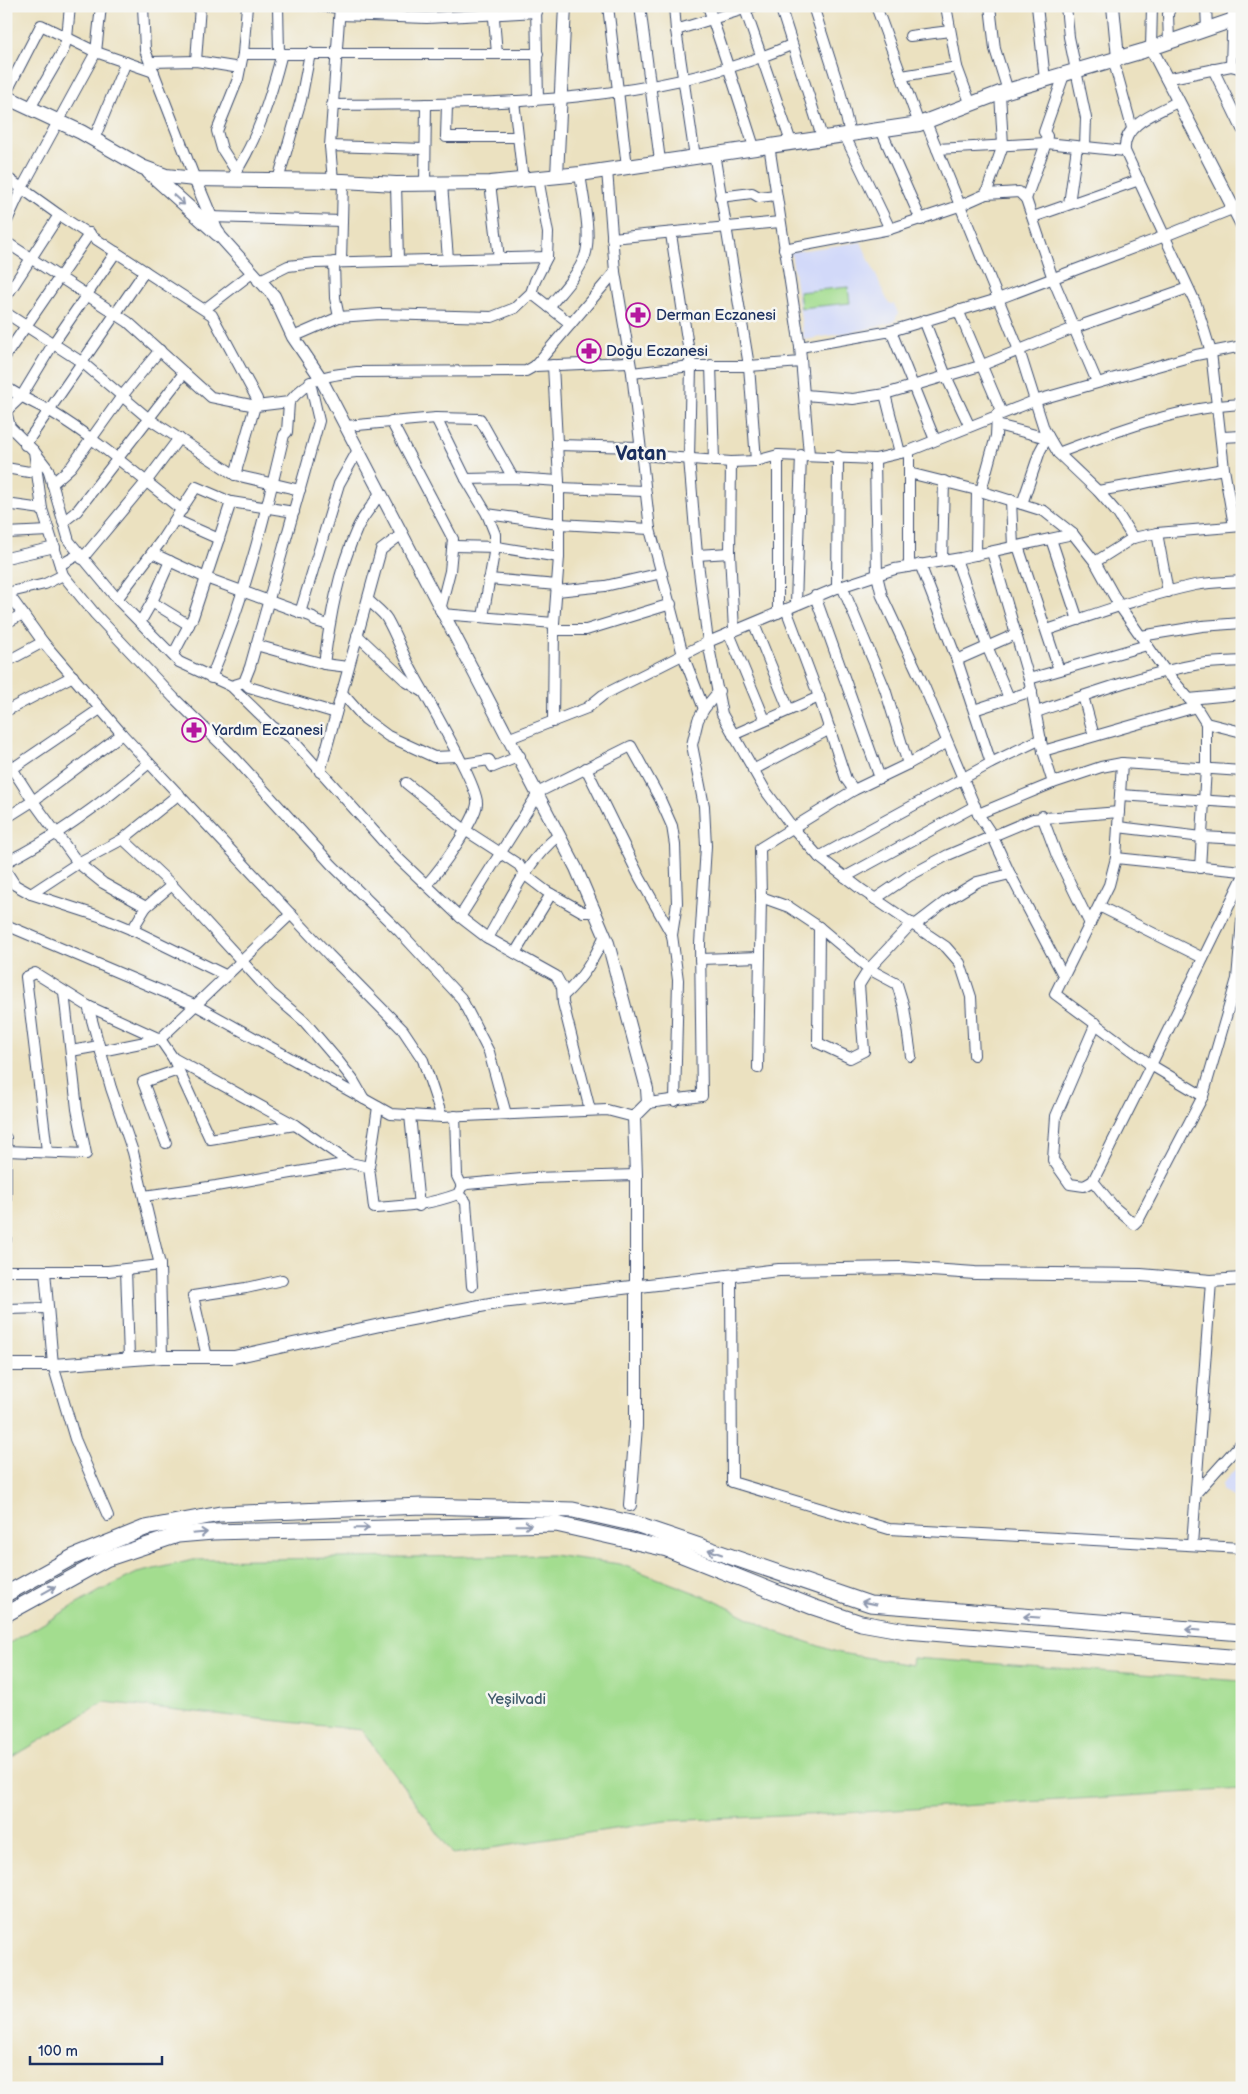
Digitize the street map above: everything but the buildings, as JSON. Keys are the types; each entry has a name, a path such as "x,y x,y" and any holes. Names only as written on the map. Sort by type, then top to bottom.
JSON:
{"main road":[{"path":"6,95 94,139 142,167 166,176 195,179 233,176 278,180 396,184 490,183 580,174 923,123 1004,92 1151,48 1237,19"},
{"path":"142,167 218,234"},
{"path":"6,1594 73,1557 145,1528 220,1514 422,1506 563,1510 635,1524 870,1604 1242,1634"},
{"path":"6,1614 106,1559 178,1535 213,1532 556,1524 667,1549 814,1607 861,1623 906,1631 1242,1658"}],"street":[{"path":"30,108 63,51 68,38 70,6"},
{"path":"6,223 22,188 60,122 96,52 101,6"},
{"path":"143,6 145,50 218,234 274,296 293,337 316,380 346,426 379,494 402,534 441,612 520,756 596,912 622,992 647,1088 648,1104"},
{"path":"196,61 200,6"},
{"path":"233,176 217,132 233,94 240,68 247,6"},
{"path":"233,176 262,118 280,53 278,6"},
{"path":"321,6 340,10 427,18 536,9 538,99"},
{"path":"557,176 565,6"},
{"path":"608,6 627,167"},
{"path":"640,6 660,161"},
{"path":"674,6 682,79 695,157"},
{"path":"708,6 754,147"},
{"path":"780,6 822,137"},
{"path":"813,6 840,91 847,134 890,229"},
{"path":"876,6 902,76 937,149 1019,350 1047,437 1058,453 1098,490 1118,514 1133,538"},
{"path":"946,6 957,67 971,105"},
{"path":"986,194 1003,145 1004,92 995,49 990,6"},
{"path":"1037,6 1045,80"},
{"path":"1066,6 1070,73 1086,118 1082,147 1069,204"},
{"path":"1113,6 1115,58 1132,128"},
{"path":"1152,6 1151,48 1177,102 1238,207 1242,224"},
{"path":"1169,42 1168,14 1171,6"},
{"path":"1206,6 1207,29"},
{"path":"1231,66 1237,19 1233,6"},
{"path":"676,30 748,7 762,58 790,142"},
{"path":"339,317 335,298 342,221 338,181 330,146 340,10"},
{"path":"494,11 497,54"},
{"path":"6,95 41,25 96,52 126,62 152,67 196,61 240,68"},
{"path":"910,36 950,31"},
{"path":"332,104 447,104 514,101 617,92 730,69 792,46"},
{"path":"278,180 301,100 310,53"},
{"path":"243,54 538,54"},
{"path":"94,139 126,62"},
{"path":"1166,79 1231,66 1242,69"},
{"path":"902,76 957,67"},
{"path":"1213,69 1242,129"},
{"path":"1026,199 1048,136 1044,132 1070,73"},
{"path":"514,101 522,180"},
{"path":"1095,562 1133,538 1156,533 1238,526 1224,470 1222,437 1211,352 1196,304 1125,151 1125,140 1132,128 1177,102"},
{"path":"426,104 424,149 426,184"},
{"path":"447,104 446,137 518,137"},
{"path":"881,130 921,220"},
{"path":"937,149 1046,143 1125,151"},
{"path":"769,145 800,347 805,394 805,455 796,604"},
{"path":"330,146 424,149"},
{"path":"714,153 749,366 756,461"},
{"path":"607,170 615,272 628,362 632,373 650,529 683,655 704,708"},
{"path":"549,307 577,270 585,255 587,238 580,174"},
{"path":"6,177 60,216 212,315 257,399 235,475"},
{"path":"293,337 339,317 380,314 492,317 515,308 531,293 547,257 548,233 538,178"},
{"path":"1033,217 1139,180"},
{"path":"490,183 499,258"},
{"path":"396,184 398,260"},
{"path":"442,184 448,259"},
{"path":"784,249 890,229 921,220 986,194 1019,192 1026,199 1053,279 1097,382"},
{"path":"720,197 752,193 759,197 776,195"},
{"path":"800,347 891,330 998,298 1053,279 1238,207"},
{"path":"6,297 29,259 60,216"},
{"path":"210,217 342,221"},
{"path":"612,238 671,234 725,226 780,222"},
{"path":"6,355 90,234"},
{"path":"671,234 690,366 689,458 697,555 708,642 722,714 753,770 793,828 819,857 845,878 946,947 960,963 971,997 974,1055"},
{"path":"6,242 29,259 116,314 160,350 211,398 256,406 289,402"},
{"path":"116,252 53,344 21,397 6,411 8,427 48,469 69,541 80,557 117,599 179,662 232,686 273,726 290,737 397,857 460,917 488,938 556,976 562,987 590,1110"},
{"path":"205,309 255,277 288,266 337,262 547,257"},
{"path":"145,271 50,412 29,448 36,470 42,509 61,570 95,614 174,698 236,758 332,866 400,932 461,998 489,1052 506,1114"},
{"path":"211,678 242,590 267,508 284,435 287,432 289,402 302,387 316,380 336,374 358,372 526,371 535,366 615,272"},
{"path":"805,394 853,399 885,394 914,386 980,366 1074,328 1188,288"},
{"path":"531,293 571,324"},
{"path":"958,310 998,418 996,436 979,490 976,555"},
{"path":"6,313 83,363 150,419 235,475 300,490"},
{"path":"924,320 946,376 969,425"},
{"path":"891,330 935,440"},
{"path":"557,445 640,451 731,462 756,461 778,454 874,459 904,452 969,425 998,418 1034,401 1097,382 1211,352 1242,346"},
{"path":"52,484 70,467 122,396 160,350"},
{"path":"535,366 628,362"},
{"path":"632,373 690,366 749,366 801,362"},
{"path":"553,365 559,485 559,557 554,626 553,722"},
{"path":"711,365 714,461"},
{"path":"62,522 77,511 184,373"},
{"path":"244,682 320,421 316,380"},
{"path":"6,387 50,412 182,510"},
{"path":"885,394 909,473 909,567"},
{"path":"1058,453 1122,429 1218,405 1242,404"},
{"path":"346,426 436,418 480,419 514,478"},
{"path":"436,418 466,479 487,514 494,534 495,547 483,617"},
{"path":"998,418 1047,437"},
{"path":"391,421 453,539 454,546 441,612"},
{"path":"1222,437 1242,436"},
{"path":"1022,504 1040,450 1047,437"},
{"path":"179,438 146,482 80,557 45,584 7,592 43,642 122,734 403,1030 424,1060 442,1117"},
{"path":"300,612 339,484 358,450"},
{"path":"778,454 782,611 819,697 846,779 854,790"},
{"path":"838,456 840,587 885,689 908,764"},
{"path":"874,459 877,575 882,596 924,686 946,743 977,810 992,835 1010,874 1064,974"},
{"path":"731,462 730,553 732,632 765,720"},
{"path":"6,468 29,472 36,470"},
{"path":"1098,490 1224,470"},
{"path":"909,473 979,490 1044,511 1074,534 1095,562 1119,605 1166,672 1206,723 1205,801 1200,868"},
{"path":"466,479 514,478 559,485 645,491"},
{"path":"942,561 944,481"},
{"path":"117,599 176,520 196,488 231,502 294,512"},
{"path":"324,664 330,624 348,552 358,527 379,494"},
{"path":"1011,500 1016,547 1059,670"},
{"path":"173,655 189,624 231,502"},
{"path":"6,504 42,509"},
{"path":"487,514 559,524 650,529"},
{"path":"176,520 219,539"},
{"path":"6,533 49,531"},
{"path":"1156,533 1168,592"},
{"path":"320,772 381,550 402,534"},
{"path":"510,738 587,708 603,695 708,642 754,624 815,596 877,575 920,564 992,552 1074,534"},
{"path":"1051,539 1078,620"},
{"path":"454,546 495,547 559,557"},
{"path":"6,558 55,547"},
{"path":"992,552 1032,691 1043,751 1054,782"},
{"path":"152,553 206,578 313,617 315,621 330,624"},
{"path":"697,555 730,553"},
{"path":"956,559 987,646 1009,698"},
{"path":"140,622 152,602 170,561"},
{"path":"920,564 957,660 992,763"},
{"path":"489,579 557,588 588,588 662,573"},
{"path":"1046,630 1119,605 1168,592 1198,585 1242,581"},
{"path":"815,596 880,778"},
{"path":"368,600 386,617 460,760 478,804 465,830 439,872 427,884"},
{"path":"152,602 189,624"},
{"path":"441,612 586,630 671,604"},
{"path":"6,623 23,614"},
{"path":"1029,680 1144,641 1202,626 1242,623"},
{"path":"754,624 790,710"},
{"path":"957,660 1016,634"},
{"path":"357,635 407,682 424,692"},
{"path":"6,662 43,642"},
{"path":"256,645 324,664 348,667"},
{"path":"1036,712 1166,672 1201,664 1242,661"},
{"path":"6,711 73,676"},
{"path":"232,686 244,682"},
{"path":"244,682 249,687 336,713"},
{"path":"630,1505 636,1426 636,1175 634,1117 648,1104 702,1096 700,959 706,846 704,806 692,745 698,720 704,708 719,691"},
{"path":"974,710 1032,691"},
{"path":"342,692 365,719 388,736 434,757 460,760 489,760 493,767 520,756"},
{"path":"1189,699 1242,694"},
{"path":"1083,696 1094,736"},
{"path":"733,735 819,697"},
{"path":"1043,751 1196,708"},
{"path":"9,771 100,709"},
{"path":"1206,723 1242,732"},
{"path":"753,770 830,729"},
{"path":"6,818 122,734"},
{"path":"819,857 962,778 1041,739"},
{"path":"758,1068 760,848 854,790 946,743"},
{"path":"460,917 538,792 632,746 672,826 675,845 677,903 672,935 678,980 675,1101"},
{"path":"6,759 9,771 78,863 103,883 146,907"},
{"path":"6,862 38,846 102,803 149,763"},
{"path":"1122,763 1116,858 1109,885 1055,994 1152,1065 1203,1096"},
{"path":"845,878 977,810 1101,767 1122,763 1242,771"},
{"path":"586,768 640,878 672,935"},
{"path":"406,783 465,830 519,865 524,874 551,894 583,912 596,912"},
{"path":"31,894 78,863 123,839 179,794"},
{"path":"1120,795 1242,803"},
{"path":"875,899 909,876 992,835 1042,816 1119,812"},
{"path":"1042,816 1057,856 1090,924"},
{"path":"1118,827 1202,837 1242,839"},
{"path":"488,938 524,874 544,847 559,835"},
{"path":"123,839 172,885 240,960 316,1035 354,1080 364,1099"},
{"path":"1116,858 1242,871"},
{"path":"6,871 15,885 31,894 132,930 225,975"},
{"path":"819,927 818,1043 850,1058 864,1051 859,985 869,968 914,924 949,899 977,882 1010,874"},
{"path":"1096,1024 1056,1116 1053,1160 1070,1184 1084,1186 1093,1181 1152,1065 1242,879"},
{"path":"132,930 146,907 172,885"},
{"path":"514,953 551,894"},
{"path":"761,897 789,907 819,927 869,968 897,984 904,1007 911,1056"},
{"path":"1099,906 1203,958"},
{"path":"71,1051 100,1049 160,1039 197,1006 240,960 291,914"},
{"path":"1093,1181 1114,1207 1134,1224 1139,1219 1203,1096 1237,979 1242,920"},
{"path":"6,925 197,1006 391,1114 442,1117 607,1110 634,1117"},
{"path":"563,996 577,983 590,966 605,935"},
{"path":"700,959 760,957"},
{"path":"47,1151 26,977 34,973 88,1006 160,1039 173,1058 210,1139 295,1125"},
{"path":"7,1151 47,1151 86,1154 76,1109 64,992"},
{"path":"88,1006 133,1152 160,1265 162,1357"},
{"path":"173,1058 295,1125 350,1163"},
{"path":"166,1143 142,1082 178,1070"},
{"path":"378,1107 369,1167 374,1208 419,1206 460,1190 534,1178 636,1175"},
{"path":"410,1115 419,1206"},
{"path":"455,1116 457,1176 460,1190 466,1202 472,1286"},
{"path":"6,1138 6,1240"},
{"path":"144,1196 216,1186 350,1163 369,1167"},
{"path":"6,1271 126,1269 160,1265"},
{"path":"6,1364 52,1365 129,1358 234,1357 380,1325 501,1302 779,1270 902,1268 974,1273 1141,1275 1211,1281 1242,1279"},
{"path":"126,1269 129,1358"},
{"path":"45,1271 52,1365 75,1439 108,1516"},
{"path":"731,1275 732,1482 888,1528 1242,1548"},
{"path":"207,1357 193,1296 246,1288 282,1280"},
{"path":"1192,1545 1211,1281"},
{"path":"6,1309 48,1308"},
{"path":"1197,1492 1242,1442"}],"shaded area":[{"path":"861,242 889,304 894,304 898,313 894,322 863,330 804,340 791,252"},
{"path":"1242,1462 1242,1503 1222,1490 1222,1484"}],"green space":[{"path":"848,287 850,303 801,308 799,292"},
{"name":"Yeşilvadi","path":"552,1555 620,1564 711,1599 777,1632 840,1653 912,1665 913,1658 1242,1681 1242,1789 829,1814 665,1821 453,1854 362,1730 104,1702 6,1761 6,1645 100,1591 137,1573 193,1560"}],"place":[{"name":"Derman Eczanesi","path":"638,315"},
{"name":"Doğu Eczanesi","path":"589,351"},
{"name":"Yardım Eczanesi","path":"194,730"}],"district":[{"name":"Vatan","path":"641,453"}]}
